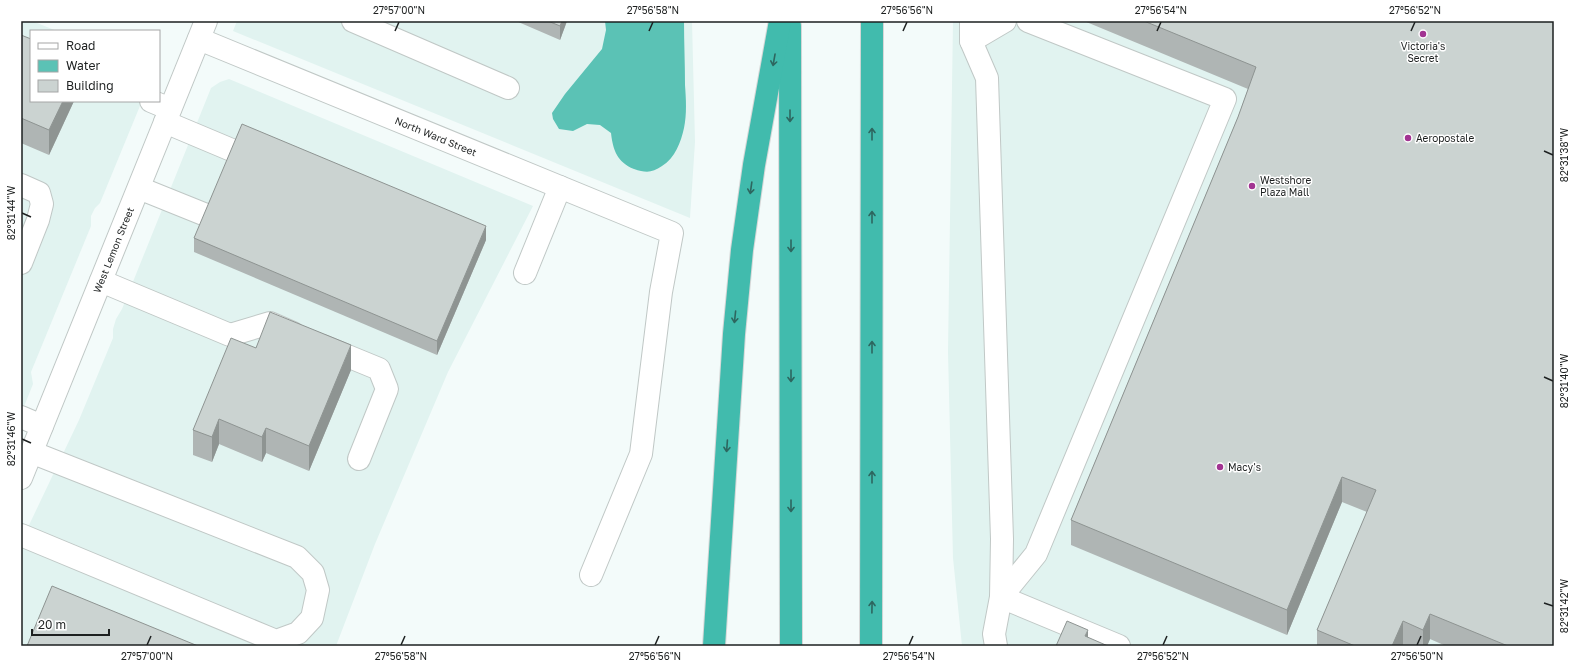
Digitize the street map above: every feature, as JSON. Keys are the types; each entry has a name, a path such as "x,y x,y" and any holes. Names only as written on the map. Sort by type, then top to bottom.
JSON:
{"highway":[{"path":"714,646 734,334 742,250 754,165 780,21"},
{"path":"790,21 791,646"},
{"path":"871,646 872,21"}],"street":[{"path":"353,21 508,88"},
{"path":"971,31 979,21"},
{"path":"971,31 1005,21"},
{"path":"1001,597 1036,554 1228,91 1028,21"},
{"name":"West Lemon Street","path":"21,478 139,188 162,111 202,30"},
{"name":"North Ward Street","path":"202,30 560,187 672,233 661,292 641,454 591,575"},
{"path":"971,31 987,78 1002,539 1001,597 994,634 996,646"},
{"path":"162,111 234,151"},
{"path":"21,185 39,193 42,204 38,220 21,263"},
{"path":"525,273 560,187"},
{"path":"139,188 206,215"},
{"path":"101,281 230,335 270,323 379,369 387,389 360,459"},
{"path":"21,418 42,426"},
{"path":"21,535 276,641 298,633 312,618 318,590 313,573 297,557 32,452"},
{"path":"1001,597 1119,646"}],"shaded area":[{"path":"21,21 32,21 54,30 30,30 30,102 142,102 100,203 95,208 91,216 91,226 31,372 33,384 21,414"},
{"path":"237,21 692,21 695,142 690,218 233,31"},
{"name":"Westshore Plaza Mall","path":"953,21 1554,21 1554,646 962,646 953,558 948,352"},
{"path":"229,79 533,206 448,372 375,544 336,646 21,646 21,542 79,420 113,338 113,329 116,319 122,309 211,88 220,82"}],"water":[{"path":"605,21 684,21 686,117 684,128 674,154 667,163 652,171 645,172 634,169 624,163 617,155 613,145 611,133 600,125 587,124 573,131 559,129 553,119 552,113 565,94 602,49 606,30"}],"building":[{"path":"548,21 562,21 560,26"},
{"name":"Westshore Plaza Mall","path":"1144,21 1554,21 1554,646 1508,646 1430,614 1423,630 1403,621 1392,646 1355,646 1317,630 1376,490 1342,477 1287,610 1071,520 1238,117 1256,67"},
{"path":"21,35 30,39 30,102 63,102 49,130 21,118"},
{"path":"242,124 486,226 437,341 194,238"},
{"path":"270,312 351,345 309,446 266,428 262,437 219,419 212,437 193,430 231,338 256,348"},
{"path":"52,586 198,646 27,646"},
{"path":"1067,621 1088,630 1085,636 1108,646 1056,646"}],"place":[{"name":"Victoria's Secret","path":"1423,34"},
{"name":"Aeropostale","path":"1408,138"},
{"name":"Westshore Plaza Mall","path":"1252,186"},
{"name":"Macy's","path":"1220,467"}]}
